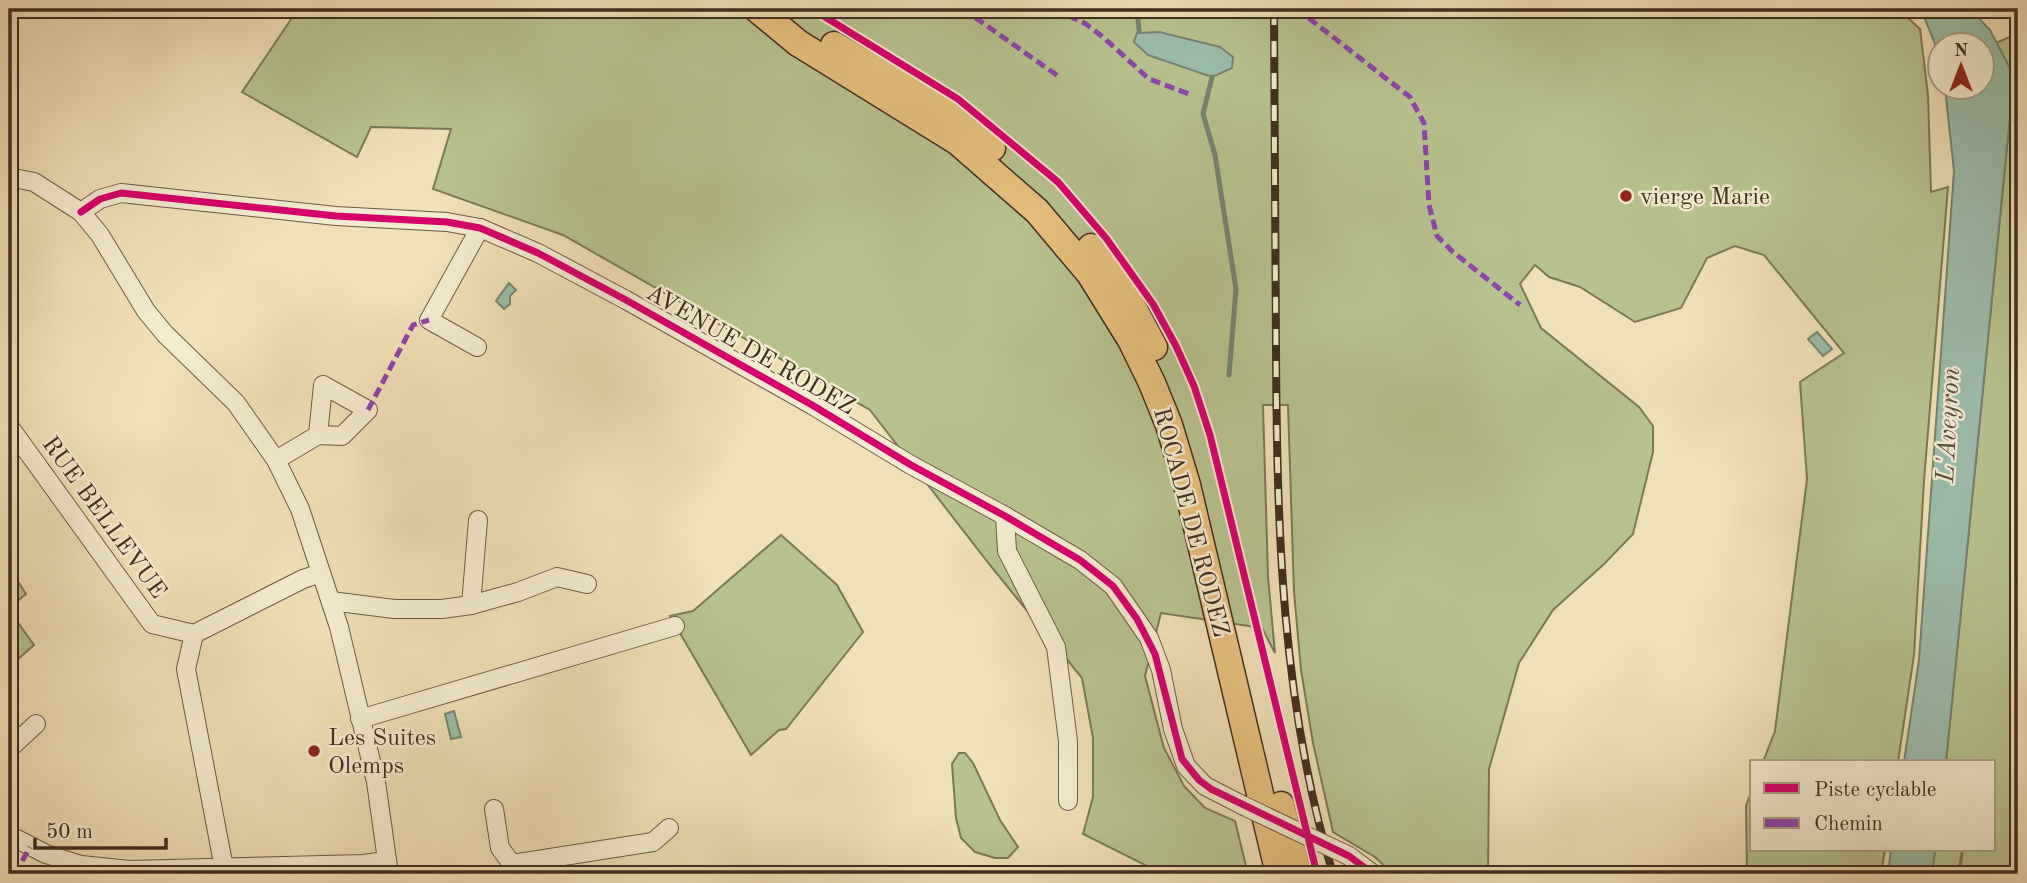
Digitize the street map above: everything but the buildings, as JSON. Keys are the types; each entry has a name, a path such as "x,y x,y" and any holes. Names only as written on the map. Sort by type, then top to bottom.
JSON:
{"highway":[{"name":"ROCADE DE RODEZ","path":"757,9 798,43 958,142 1027,202 1090,274 1131,340 1169,425 1187,485 1279,874"},
{"name":"ROCADE DE RODEZ","path":"784,9 809,30 959,119 1044,193 1102,260 1130,302 1168,372 1191,434 1208,494 1298,874"}],"street":[{"path":"9,177 34,182 81,212 100,235 146,311 165,334 236,403 276,460 300,509 331,601 376,782 388,867 363,864 130,870 81,865 46,854 9,835"},
{"name":"AVENUE DE RODEZ","path":"81,212 100,199 121,193 336,216 447,222 480,228 538,253 812,405 911,465 1080,560 1113,586 1149,638 1161,670 1173,729 1186,766 1205,786 1349,856 1373,874"},
{"path":"477,346 429,320 480,228"},
{"name":"RUE BELLEVUE","path":"9,426 152,624 194,634"},
{"path":"276,460 318,435"},
{"path":"1005,516 1007,551 1056,648 1068,741 1068,801"},
{"path":"471,605 478,520"},
{"path":"224,868 186,668 194,634 303,579 321,573"},
{"path":"331,601 394,609 442,608 471,605 518,592 557,577 587,584"},
{"path":"360,719 675,626"},
{"path":"9,749 36,724"},
{"path":"494,809 500,848 513,869 653,842 669,828"}],"green space":[{"path":"298,9 1898,9 1920,29 1926,102 1928,102 1931,192 1948,187 1924,481 1914,655 1898,760 1764,760 1775,731 1807,479 1800,382 1844,353 1764,255 1735,246 1707,258 1681,308 1635,322 1580,287 1549,277 1535,265 1520,284 1541,328 1639,407 1653,426 1653,452 1633,534 1553,610 1519,663 1489,769 1488,874 1393,874 1375,857 1333,832 1313,743 1301,670 1294,592 1288,405 1263,405 1268,577 1275,653 1262,628 1161,613 1145,676 1164,748 1184,786 1205,808 1235,821 1248,874 1163,874 1083,834 1093,797 1093,738 1082,678 989,564 870,410 563,235 433,189 451,129 371,127 357,157 242,92"},
{"path":"2018,35 2018,874 1960,874 1963,852 1996,852 1996,760 1946,760 2014,76 1996,43"},
{"path":"781,535 837,585 863,632 786,729 779,730 751,755 670,616 693,611"},
{"path":"9,567 26,594 9,608"},
{"path":"9,610 34,645 9,667"},
{"path":"959,753 965,753 973,763 1000,820 1018,847 1008,858 995,858 975,852 961,838 956,818 952,764"},
{"path":"1750,795 1750,852 1885,852 1881,874 1747,874 1746,806"},
{"path":"1935,852 1962,852 1958,874 1932,874"}],"water":[{"path":"1921,9 1970,9 1991,32 1930,32"},
{"path":"1159,32 1220,47 1233,57 1232,68 1212,77 1148,55 1134,42 1137,33"},
{"name":"L'Aveyron","path":"1996,42 2014,76 1946,760 1904,760 1919,660 1954,171 1947,102 1996,102"},
{"path":"509,283 516,290 510,296 510,304 504,309 496,301"},
{"path":"1817,332 1832,349 1823,356 1808,339"},
{"path":"454,711 461,737 451,739 445,714"},
{"path":"1891,852 1935,852 1932,874 1888,874"}],"waterway":[{"path":"1138,20 1139,30"},
{"path":"1212,77 1203,114 1215,155 1236,289 1229,375"}],"railway":[{"path":"1274,9 1278,482 1285,614 1302,745 1333,874"}],"marked path":[{"path":"963,9 1058,76"},
{"path":"1055,9 1086,24 1149,79 1189,94"},
{"path":"1297,9 1410,97 1424,123 1429,205 1437,236 1520,305"},
{"path":"368,410 413,325 429,320"},
{"path":"15,874 30,847"}],"cycle path":[{"path":"812,9 958,99 1058,182 1106,238 1153,304 1194,386 1210,435 1317,874"},
{"path":"81,212 100,199 121,193 336,216 447,222 480,228 538,253 812,405 911,465 1080,560 1113,586 1137,619 1155,654 1182,759 1199,780 1211,789 1349,856 1373,874"}],"place":[{"name":"vierge Marie","path":"1626,196"},
{"name":"Les Suites Olemps","path":"314,751"}]}
